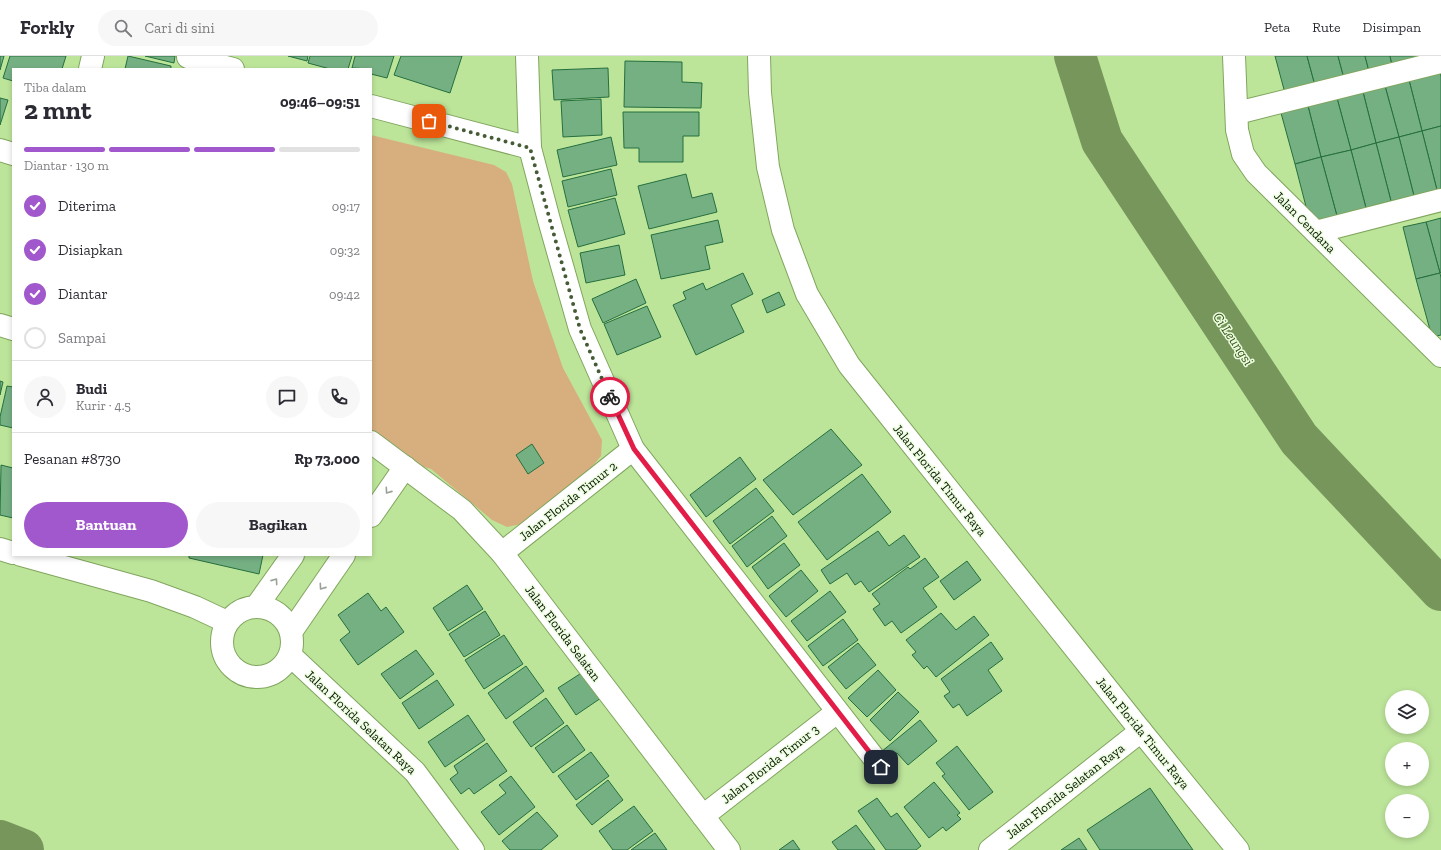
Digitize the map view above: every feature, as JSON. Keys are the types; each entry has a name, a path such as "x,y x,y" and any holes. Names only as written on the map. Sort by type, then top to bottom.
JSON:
{"street":[{"path":"90,68 92,56"},
{"path":"188,56 230,68"},
{"path":"527,56 530,148 580,329 634,449 881,767"},
{"name":"Jalan Florida Timur Raya","path":"759,56 760,93 768,167 783,230 807,294 849,365 1141,731 1238,850"},
{"name":"Jalan Cendana","path":"1234,56 1237,130 1244,154 1256,173 1437,346"},
{"path":"1237,113 1441,62"},
{"path":"372,106 530,148"},
{"path":"0,150 12,154"},
{"path":"1316,232 1441,200"},
{"path":"0,326 12,329"},
{"name":"Jalan Florida Selatan","path":"372,444 462,510 502,553 729,850"},
{"name":"Jalan Florida Timur 2","path":"502,553 634,449"},
{"path":"372,515 405,467"},
{"path":"0,549 12,553"},
{"path":"25,556 151,591 194,606 228,622"},
{"path":"256,607 292,556"},
{"path":"291,632 343,556"},
{"path":"256,607 267,608 278,614 286,622 291,632 292,643 290,655 284,665 275,672 264,676 252,677 241,673 231,666 225,656 222,645 223,633 228,622 235,614 245,609 256,607"},
{"name":"Jalan Florida Selatan Raya","path":"290,655 415,772 473,850"},
{"name":"Jalan Florida Timur 3","path":"703,816 838,712"},
{"name":"Jalan Florida Selatan Raya","path":"990,850 1141,731"}],"shaded area":[{"path":"372,135 494,165 506,172 512,184 533,281 563,368 602,440 601,456 591,468 522,524 507,527 492,520 431,469 375,454 372,451"}],"building":[{"path":"0,56 4,56 0,70"},
{"path":"10,56 66,56 62,68 12,68 12,81 3,78"},
{"path":"128,56 171,66 171,68 125,68"},
{"path":"145,56 175,56 174,63"},
{"path":"288,56 308,56 307,61"},
{"path":"310,56 352,56 348,68 326,68 308,63"},
{"path":"355,56 394,56 387,78 372,74 372,68 352,68"},
{"path":"401,56 462,56 450,93 394,75"},
{"path":"1275,56 1307,56 1316,89 1286,97"},
{"path":"1307,56 1338,56 1345,82 1316,89"},
{"path":"1338,56 1365,56 1370,75 1345,82"},
{"path":"1365,56 1390,56 1393,69 1370,75"},
{"path":"1390,56 1418,56 1419,62 1393,69"},
{"path":"625,61 682,62 682,82 702,83 701,108 624,107"},
{"path":"608,68 609,97 554,100 552,70"},
{"path":"1440,72 1441,126 1422,131 1409,80"},
{"path":"1409,80 1422,131 1399,137 1385,86"},
{"path":"1385,86 1399,137 1376,143 1363,92"},
{"path":"1363,92 1376,143 1351,150 1337,98"},
{"path":"0,98 8,100 0,125"},
{"path":"1337,98 1351,150 1321,157 1308,106"},
{"path":"601,99 602,135 563,137 561,101"},
{"path":"1308,106 1321,157 1295,164 1281,113"},
{"path":"623,112 699,112 699,136 683,136 683,162 639,162 639,148 624,148"},
{"path":"1441,126 1441,189 1437,190 1422,131"},
{"path":"1422,131 1437,190 1414,196 1399,137"},
{"path":"611,137 617,165 563,177 557,150"},
{"path":"1399,137 1414,196 1391,201 1376,143"},
{"path":"1376,143 1391,201 1366,208 1351,150"},
{"path":"1351,150 1366,208 1337,216 1321,157"},
{"path":"1321,157 1337,216 1310,222 1295,164"},
{"path":"611,169 617,195 568,207 562,181"},
{"path":"686,174 692,198 712,193 717,212 649,229 638,186"},
{"path":"615,198 625,234 578,247 568,210"},
{"path":"1441,218 1441,272 1440,273 1426,222"},
{"path":"718,220 723,242 705,246 710,269 661,279 651,235"},
{"path":"1426,222 1440,273 1416,279 1403,227"},
{"path":"619,245 625,275 586,283 580,253"},
{"path":"743,273 753,294 731,305 744,332 696,355 673,305 686,299 683,292 703,283 706,290"},
{"path":"1440,273 1441,335 1432,337 1416,279"},
{"path":"636,279 646,303 603,323 592,299"},
{"path":"779,292 785,305 767,313 762,300"},
{"path":"647,306 661,337 617,355 604,324"},
{"path":"0,381 3,382 0,395"},
{"path":"7,386 12,387 12,428 0,425 0,417"},
{"path":"831,429 862,465 793,515 763,480"},
{"path":"532,444 544,463 528,474 516,455"},
{"path":"740,457 756,479 706,517 690,495"},
{"path":"1,465 12,468 12,518 0,515"},
{"path":"862,474 891,512 827,560 798,522"},
{"path":"756,488 774,511 730,544 713,521"},
{"path":"772,516 787,536 747,567 732,546"},
{"path":"878,531 889,546 904,535 920,557 869,592 861,581 855,585 847,573 830,584 821,570"},
{"path":"784,543 800,565 768,589 752,567"},
{"path":"189,556 263,556 259,574 189,558"},
{"path":"925,558 939,577 923,588 937,607 901,633 892,621 885,626 873,609 880,604 872,594 908,567 910,569"},
{"path":"967,561 981,580 954,600 940,581"},
{"path":"801,570 818,591 786,617 769,596"},
{"path":"467,585 483,609 448,631 433,608"},
{"path":"830,591 846,612 807,641 791,621"},
{"path":"368,593 381,611 386,607 404,632 358,665 340,640 350,632 338,615"},
{"path":"485,611 500,635 464,657 449,634"},
{"path":"941,613 956,630 974,616 989,635 936,677 927,666 924,669 912,655 916,652 906,640"},
{"path":"843,619 858,640 823,666 808,646"},
{"path":"504,635 523,664 484,689 465,660"},
{"path":"991,642 1003,659 988,670 1002,691 967,716 959,704 953,708 944,696 950,692 941,679"},
{"path":"858,643 876,665 846,689 828,667"},
{"path":"416,650 434,674 400,699 381,674"},
{"path":"526,666 544,691 506,719 488,693"},
{"path":"878,670 896,690 867,717 848,698"},
{"path":"583,672 601,698 576,715 558,688"},
{"path":"437,680 454,705 419,729 402,703"},
{"path":"898,692 919,712 890,741 870,720"},
{"path":"546,698 564,723 531,747 513,722"},
{"path":"468,715 485,740 445,767 428,742"},
{"path":"920,720 937,741 908,765 897,753 888,760 881,752"},
{"path":"567,725 585,750 553,773 535,748"},
{"path":"487,743 507,771 474,794 469,788 461,794 450,779 458,773 454,766"},
{"path":"957,746 993,792 969,810 942,776 945,774 936,763"},
{"path":"591,752 609,776 576,800 558,776"},
{"path":"511,776 535,807 499,835 481,812 506,793 499,785"},
{"path":"608,780 623,800 592,825 576,805"},
{"path":"934,782 960,813 957,815 961,819 946,831 943,827 929,838 904,807"},
{"path":"1150,788 1193,850 1100,850 1087,830"},
{"path":"877,798 891,817 897,813 921,846 916,850 886,850 858,811"},
{"path":"634,806 653,831 627,850 613,850 599,831"},
{"path":"537,812 558,836 541,850 510,850 502,841"},
{"path":"856,825 875,850 838,850 832,842"},
{"path":"655,833 667,850 631,850"},
{"path":"1079,838 1087,850 1061,850"},
{"path":"793,840 800,850 779,850"}],"waterway":[{"name":"Ci Leungsi","path":"1075,56 1102,141 1299,439 1441,590"},
{"name":"Ci Leungsi","path":"0,841 23,850"}],"way so far":[{"path":"429,121 530,148 580,329 610,397"}],"route":[{"path":"610,397 634,449 881,767"}]}
